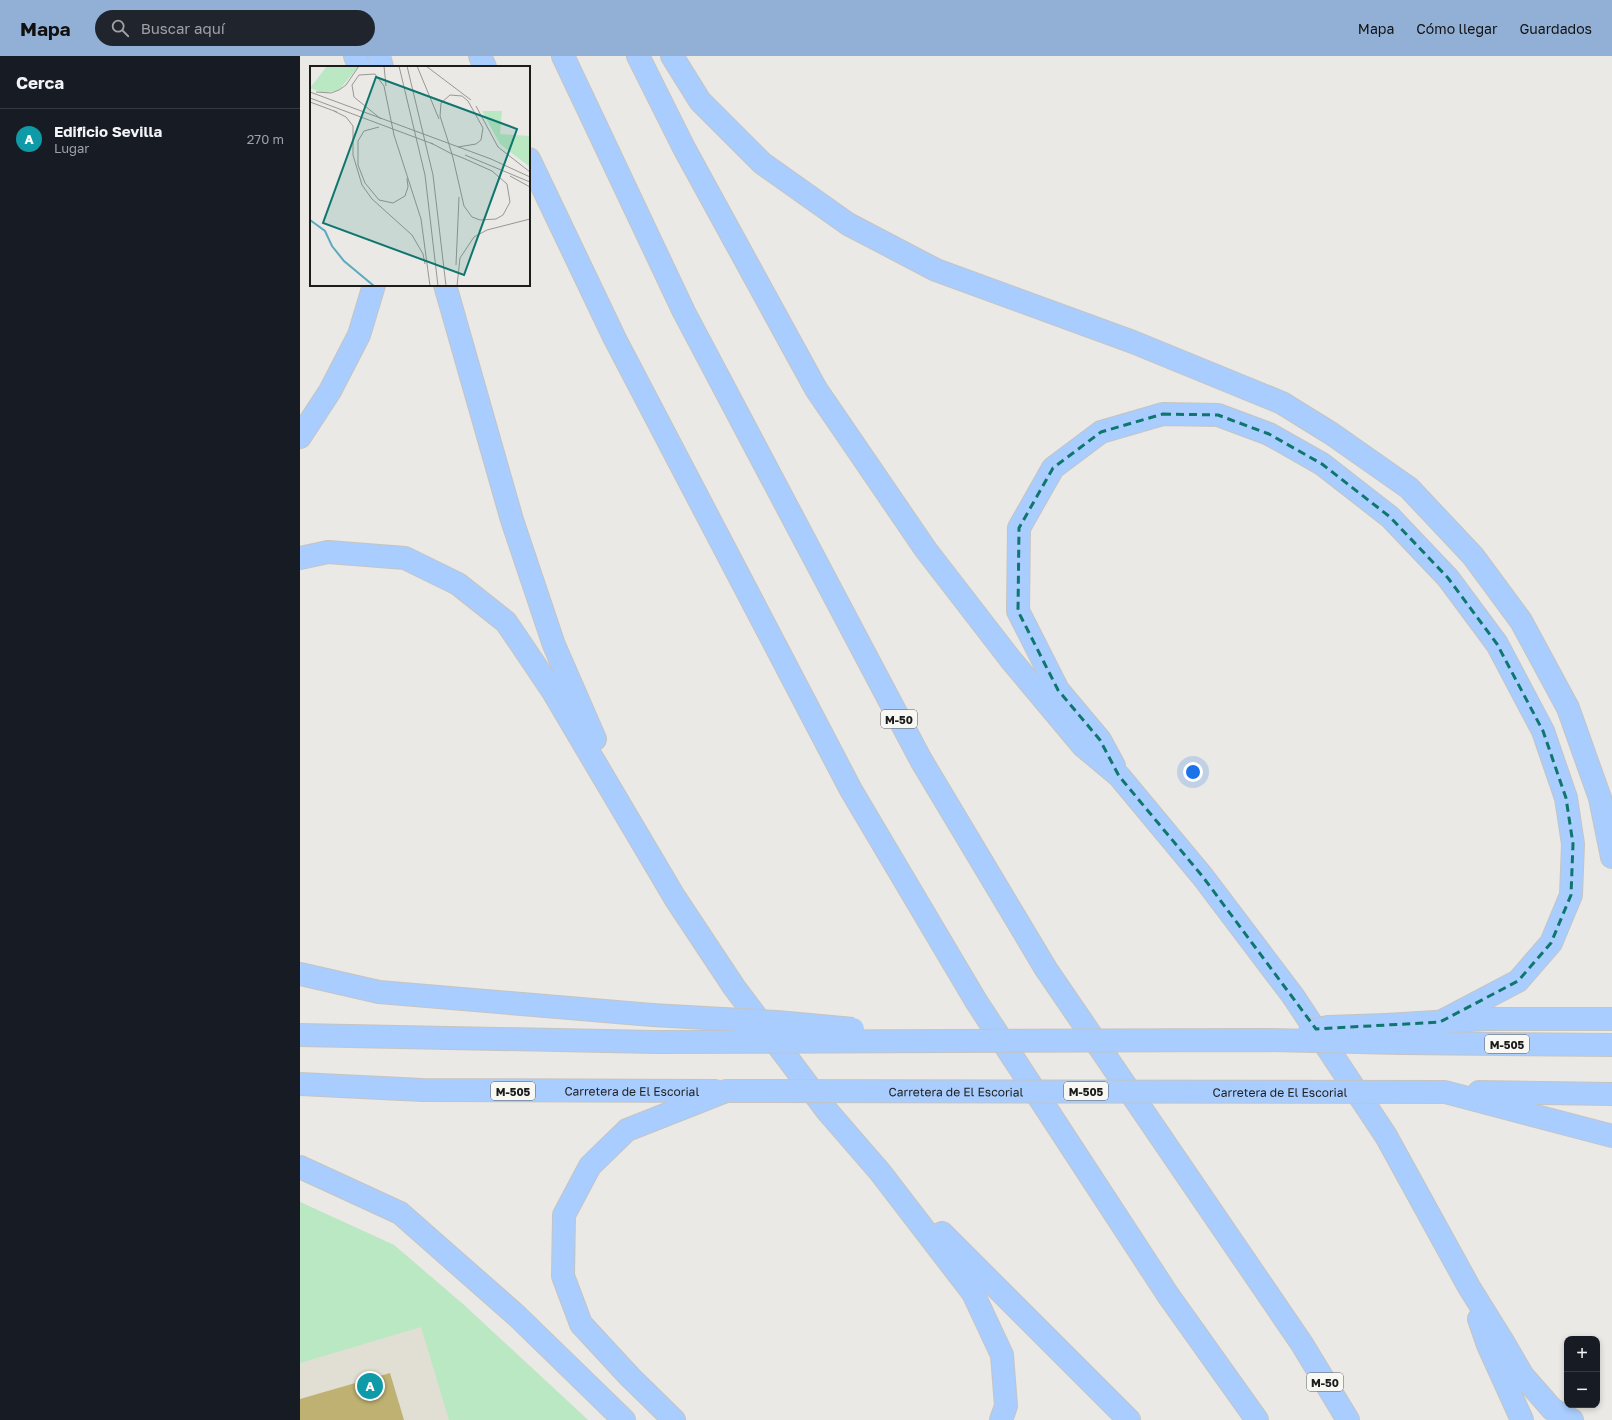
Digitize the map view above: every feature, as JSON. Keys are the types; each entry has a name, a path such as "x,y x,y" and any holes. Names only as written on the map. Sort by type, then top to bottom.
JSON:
{"highway":[{"path":"355,56 358,66"},
{"path":"379,56 382,66"},
{"path":"480,56 485,66"},
{"name":"M-50","path":"563,56 684,312 921,760 1046,969 1302,1344 1348,1420"},
{"path":"638,56 684,148 816,389 926,550 1010,660 1083,746 1119,776 1203,877 1293,996 1386,1136 1468,1287 1502,1340 1522,1376 1552,1409 1572,1420"},
{"path":"672,56 700,101 762,163 848,224 936,270 1133,342 1282,403 1332,434 1409,488 1473,556 1521,621 1568,708 1600,798 1612,857"},
{"path":"530,161 615,339 851,790 981,1008 1168,1296 1257,1420"},
{"path":"300,437 330,392 359,335 374,286"},
{"path":"445,286 512,520 554,645 636,833"},
{"path":"1119,776 1100,740 1058,690 1018,612 1019,528 1053,468 1101,432 1163,414 1218,415 1269,434 1322,464 1390,517 1448,578 1497,644 1543,731 1566,798 1574,844 1571,895 1551,944 1518,981 1440,1022"},
{"path":"300,558 328,552 406,558 458,584 506,622 552,690 675,898 734,987 828,1112 880,1172 973,1293 1002,1354 1006,1406 1001,1420"},
{"path":"300,974 379,992 652,1015 777,1022 968,1041"},
{"path":"1265,1040 1328,1027 1440,1022 1485,1018 1612,1018"},
{"name":"M-505","path":"300,1021 412,1038"},
{"name":"M-505","path":"300,1035 655,1042 1265,1040 1612,1045"},
{"name":"Carretera de El Escorial","path":"300,1084 422,1090 1445,1092 1612,1094"},
{"path":"674,1420 630,1377 581,1324 563,1276 564,1215 590,1166 627,1130 726,1091"},
{"path":"1445,1092 1612,1136"},
{"path":"300,1167 400,1213 517,1316 624,1420"},
{"path":"880,1172 1129,1420"},
{"path":"1468,1287 1488,1345 1522,1420"},
{"path":"1302,1344 1363,1420"}],"highlighted area":[{"path":"1163,414 1218,415 1269,434 1322,464 1390,517 1448,578 1497,644 1543,731 1566,798 1573,844 1571,895 1551,943 1518,981 1440,1022 1316,1029 1203,877 1119,776 1100,740 1058,690 1018,611 1019,528 1053,468 1101,432"}],"shaded area":[{"path":"300,1202 394,1245 464,1305 588,1420 300,1420"}],"green space":[{"path":"300,1202 394,1245 464,1305 588,1420 449,1420 421,1327 300,1363"}],"building":[{"path":"390,1373 404,1420 300,1420 300,1399"}],"place":[{"name":"Edificio Sevilla","path":"370,1386"}]}
